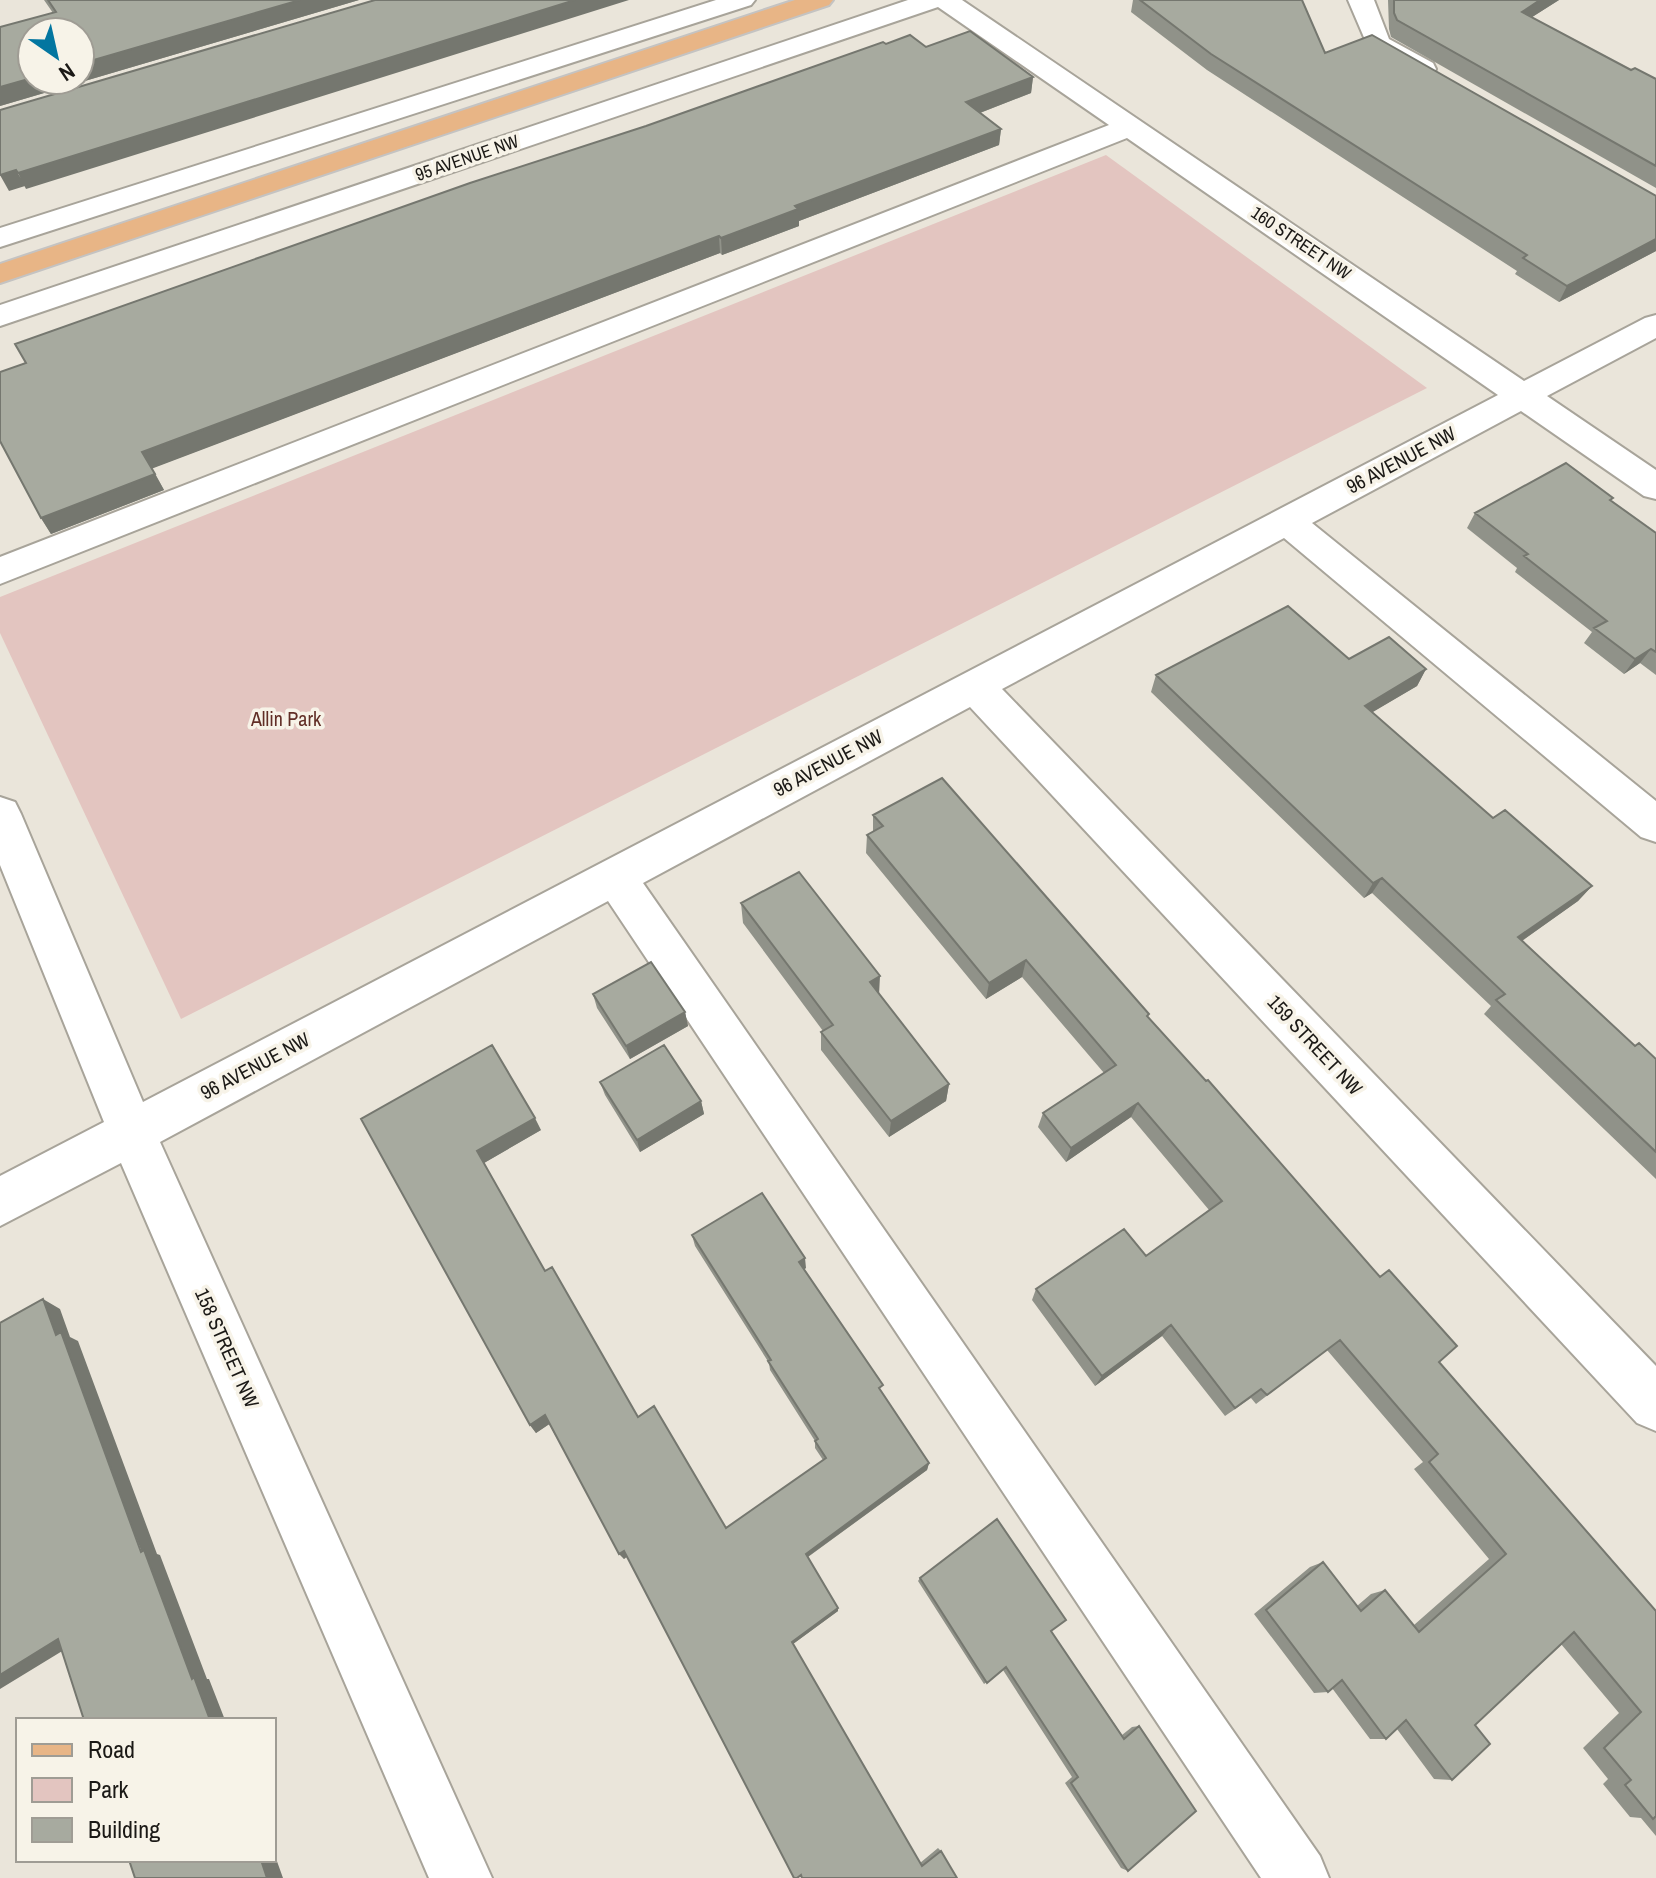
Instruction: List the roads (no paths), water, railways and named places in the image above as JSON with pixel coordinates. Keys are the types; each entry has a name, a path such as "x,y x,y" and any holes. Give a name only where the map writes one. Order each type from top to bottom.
{"main road":[{"name":"95 AVENUE NW","path":"0,274 820,0"}],"street":[{"path":"0,238 742,0"},
{"name":"95 AVENUE NW","path":"0,316 933,0"},
{"name":"160 STREET NW","path":"945,0 1656,487"},
{"path":"1361,0 1378,43 1445,81"},
{"path":"0,571 1130,127"},
{"name":"96 AVENUE NW","path":"0,1202 1656,325"},
{"path":"1285,520 1656,825"},
{"name":"159 STREET NW","path":"974,685 1656,1404"},
{"name":"158 STREET NW","path":"0,814 131,1131 461,1878"},
{"path":"615,877 1298,1878"}],"park label":[{"name":"Allin Park","path":"286,719"}]}
